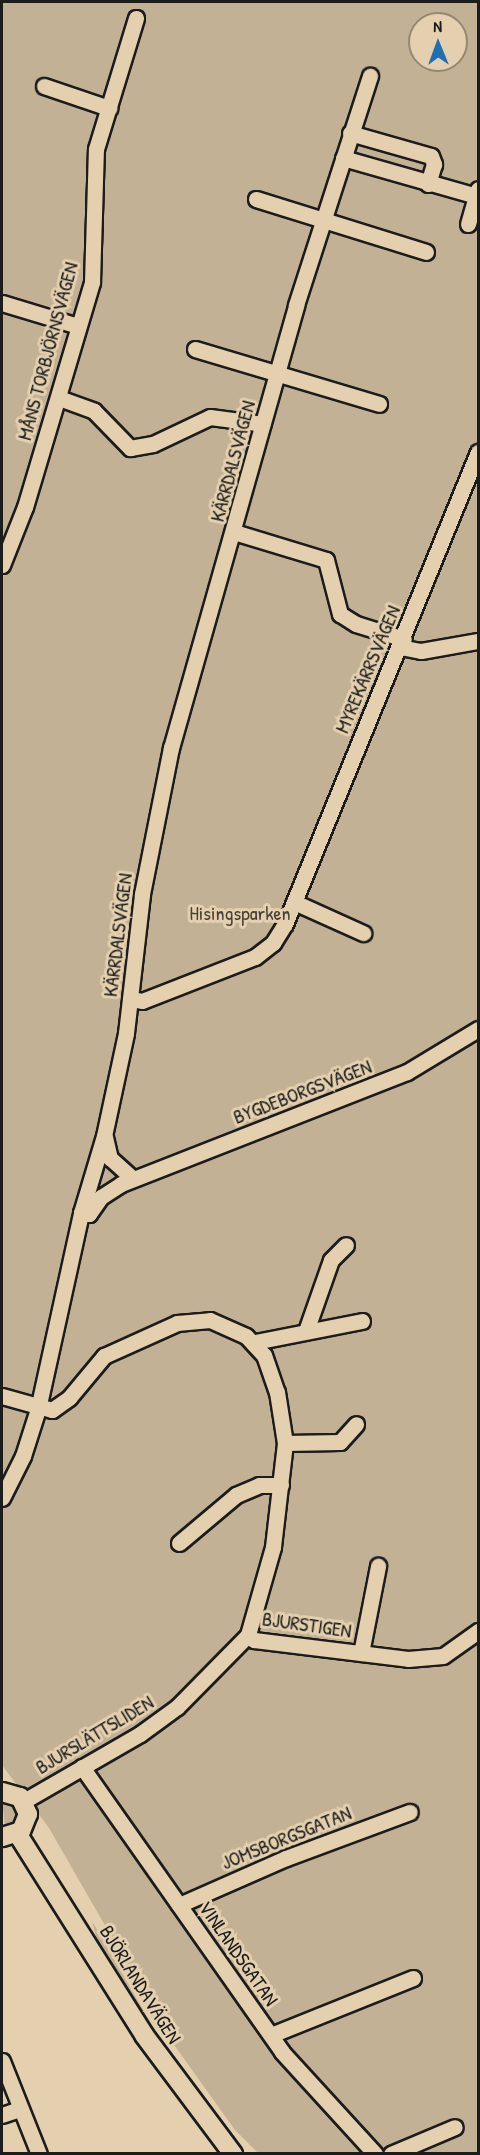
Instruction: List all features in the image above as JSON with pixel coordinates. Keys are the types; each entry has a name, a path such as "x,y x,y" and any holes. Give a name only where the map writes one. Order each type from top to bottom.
{"street":[{"name":"MÅNS TORBJÖRNSVÄGEN","path":"2,565 59,398 92,282 96,149 136,18"},
{"name":"KÄRRDALSVÄGEN","path":"2,1498 23,1456 38,1409 81,1213 104,1136 130,999 140,904 160,795 276,377 323,220 370,76"},
{"path":"44,86 109,108"},
{"path":"351,133 431,156 434,164 428,184"},
{"path":"343,158 428,184 477,193 468,224"},
{"path":"256,199 426,252"},
{"path":"2,303 78,326"},
{"path":"195,349 276,377 379,404"},
{"path":"59,398 93,411 130,448 153,444 210,417 263,424"},
{"name":"MYREKÄRRSVÄGEN","path":"130,999 142,1001 261,954 273,943 294,903 478,452"},
{"path":"234,532 326,560 340,614 356,624 421,651 478,641"},
{"path":"294,903 363,933"},
{"name":"BYGDEBORGSVÄGEN","path":"81,1213 90,1214 101,1197 134,1179 407,1072 478,1029"},
{"path":"104,1136 110,1158 134,1179"},
{"path":"306,1331 331,1260 346,1245"},
{"path":"2,1396 38,1409 52,1410 69,1398 104,1356 177,1323 210,1320 255,1342 362,1321"},
{"name":"BJURSLÄTTSLIDEN","path":"24,1801 177,1707 248,1635 273,1547 285,1443 274,1379 255,1342"},
{"path":"285,1443 340,1442 356,1424"},
{"path":"179,1544 236,1495 259,1485 281,1485"},
{"name":"BJURSTIGEN","path":"361,1653 378,1566"},
{"name":"BJURSTIGEN","path":"248,1635 254,1640 361,1653 431,1658 464,1645 478,1631"},
{"name":"VINLANDSGATAN","path":"82,1767 271,2036 315,2091 375,2154"},
{"path":"3,1790 24,1801"},
{"name":"BJÖRLANDAVÄGEN","path":"24,1801 28,1818 10,1835 150,2044 233,2154"},
{"name":"JOMSBORGSGATAN","path":"179,1905 286,1858 410,1812"},
{"path":"271,2036 413,1978"},
{"path":"2,2061 19,2109 39,2154"},
{"path":"2,2115 19,2109"},
{"path":"391,2154 455,2127"}],"green space":[{"name":"Hisingsparken","path":"2,2 478,2 478,2153 258,2153 235,2130 172,2042 49,1828 2,1765"},
{"path":"2,1802 15,1805 18,1814 14,1824 5,1827"},
{"path":"92,1921 156,2032 242,2151 156,2037 97,1940"}]}
